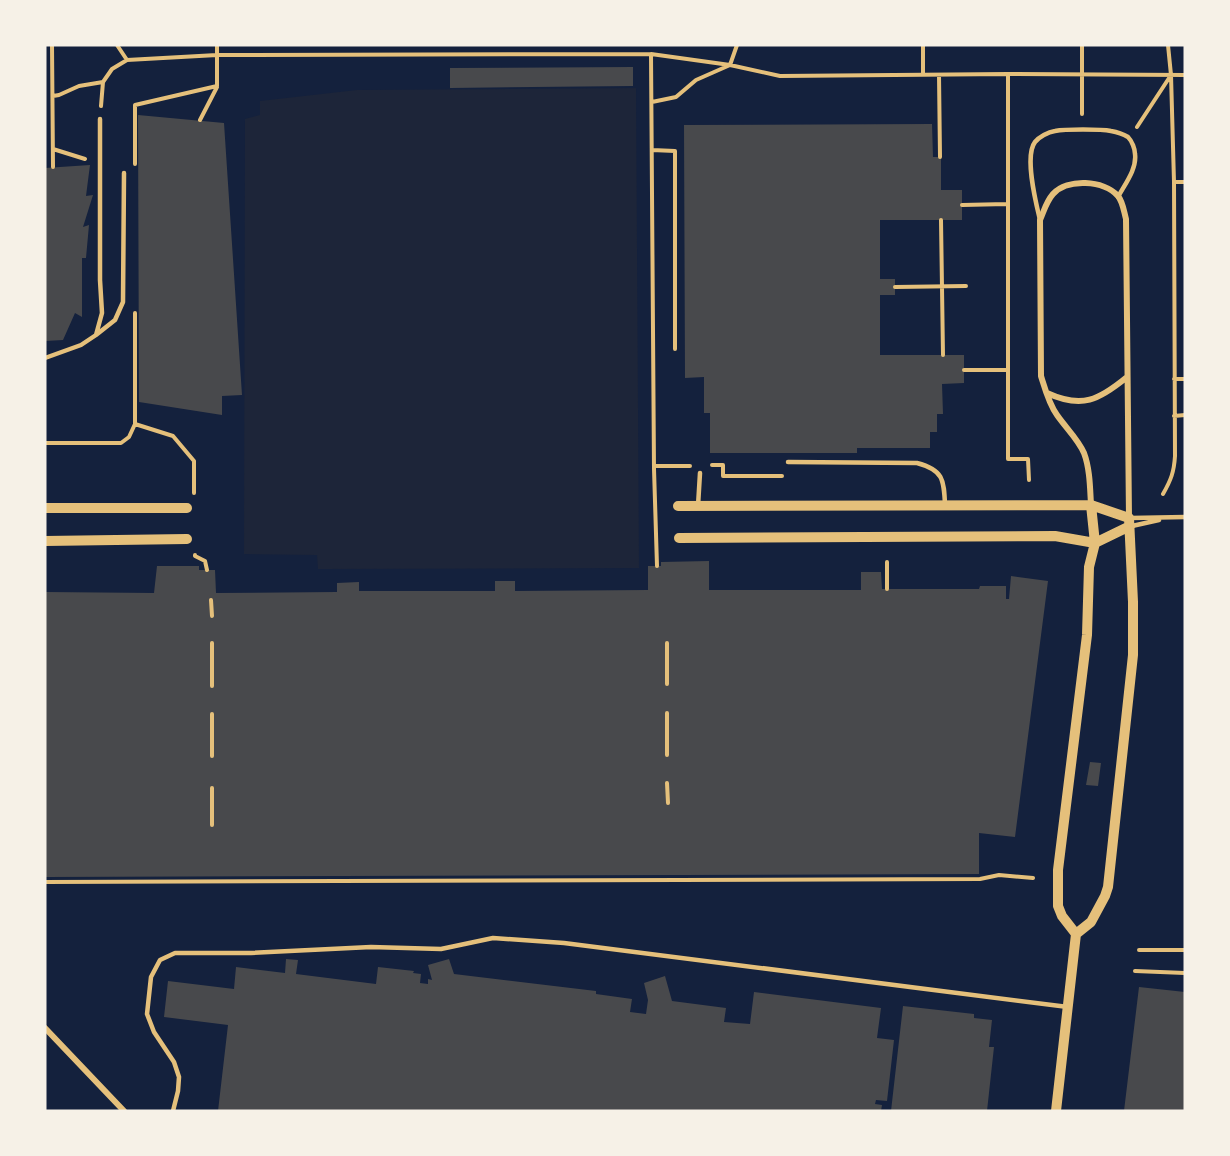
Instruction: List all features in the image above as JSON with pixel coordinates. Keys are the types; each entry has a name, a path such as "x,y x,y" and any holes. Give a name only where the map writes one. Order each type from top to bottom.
{"street":[{"path":"1056,1111 1076,934 1062,916 1058,906 1058,870 1087,634 1089,567 1095,543 1088,465 1079,443 1055,414 1041,376 1040,220 1046,204 1054,193 1064,186 1092,184 1106,188 1118,197 1124,208 1126,219 1129,522 1133,655 1108,886 1092,922 1076,934"},
{"path":"1046,393 1060,399 1086,400 1100,397 1127,377"},
{"path":"678,506 1091,505 1129,522"},
{"path":"45,508 187,508"},
{"path":"679,538 1055,536 1095,543 1129,522"},
{"path":"45,541 191,542"},
{"path":"45,1028 124,1111"}],"lane":[{"path":"96,334 102,313 100,119"},
{"path":"1040,220 1031,177 1032,152 1034,143 1044,135 1056,131 1109,130 1129,138 1136,155 1134,166 1118,197"},
{"path":"45,358 81,345 115,320 123,302 124,173"},
{"path":"788,462 917,463 939,473 944,482 945,505"},
{"path":"698,506 700,473"},
{"path":"1129,522 1185,517"},
{"path":"173,1111 179,1077 174,1062 154,1032 147,1014 151,977 160,960 175,953 245,953 371,947 441,949 493,938 584,945 1068,1007"}],"path":[{"path":"52,45 54,167"},
{"path":"117,45 127,60"},
{"path":"200,120 217,86 217,45"},
{"path":"652,102 676,97 696,81 730,65 737,45"},
{"path":"922,45 923,75"},
{"path":"1082,45 1082,130"},
{"path":"1163,494 1174,471 1175,456 1174,182 1168,45"},
{"path":"651,54 654,468 657,566"},
{"path":"100,119 103,82 112,69 127,60 217,55 651,54 730,65 780,76 1185,75"},
{"path":"1008,74 1008,459 1028,459 1029,480"},
{"path":"939,75 940,157"},
{"path":"1129,138 1171,75"},
{"path":"53,96 79,86 103,82"},
{"path":"135,164 135,105 217,86"},
{"path":"54,149 100,163"},
{"path":"652,150 675,151 675,349"},
{"path":"1174,182 1185,182"},
{"path":"962,205 1007,204"},
{"path":"941,220 943,356"},
{"path":"895,287 966,286"},
{"path":"45,443 121,443 129,437 135,424 135,306"},
{"path":"964,370 1008,370"},
{"path":"1174,379 1185,379"},
{"path":"1174,416 1185,415"},
{"path":"135,424 173,436 194,461 194,497"},
{"path":"711,465 723,465 723,476 791,476"},
{"path":"654,468 700,466"},
{"path":"191,542 195,556 206,561 207,570"},
{"path":"887,562 887,590"},
{"path":"211,600 212,616"},
{"path":"212,643 212,686"},
{"path":"667,643 667,684"},
{"path":"667,713 667,755"},
{"path":"212,714 212,756"},
{"path":"667,783 668,803"},
{"path":"212,788 212,825"},
{"path":"45,882 980,879 999,875 1033,878"},
{"path":"1139,950 1185,950"},
{"path":"1135,971 1185,973"}],"shaded area":[{"path":"636,88 639,568 318,569 317,555 244,554 245,119 260,115 260,101 357,90"}],"building":[{"path":"633,67 633,86 450,88 450,68"},
{"path":"138,115 224,123 242,395 222,396 222,415 139,402"},
{"path":"932,124 933,157 941,157 941,190 962,190 962,220 880,220 880,279 895,279 895,295 880,295 880,355 964,355 964,383 942,384 943,414 937,414 937,432 930,432 930,448 857,448 857,453 710,453 710,413 704,413 704,377 685,378 684,125"},
{"path":"90,165 86,196 93,195 83,227 89,225 86,258 82,258 82,317 75,313 63,340 45,341 45,168"},
{"path":"709,561 709,590 861,590 861,572 881,572 882,589 979,589 980,586 1006,586 1006,599 1009,599 1011,576 1048,581 1015,837 979,833 979,874 45,877 45,592 154,593 157,566 199,566 199,570 215,570 216,593 337,592 337,583 359,582 359,591 495,591 495,581 515,581 515,591 648,590 648,566 661,566 661,562"},
{"path":"1090,762 1101,763 1098,786 1086,785"},
{"path":"286,959 298,960 296,974 376,984 378,967 414,971 413,973 421,974 420,983 428,984 428,979 432,980 428,965 449,959 454,974 596,991 596,994 632,999 630,1012 646,1014 648,1000 644,983 665,976 672,1001 726,1008 724,1022 750,1024 754,992 881,1008 877,1038 894,1040 887,1101 876,1100 875,1104 882,1105 881,1111 218,1111 228,1025 164,1017 168,981 234,989 236,967 285,973"},
{"path":"1139,987 1185,992 1185,1111 1124,1111"},
{"path":"903,1006 974,1014 974,1018 992,1020 989,1047 994,1047 987,1111 891,1111"}]}
